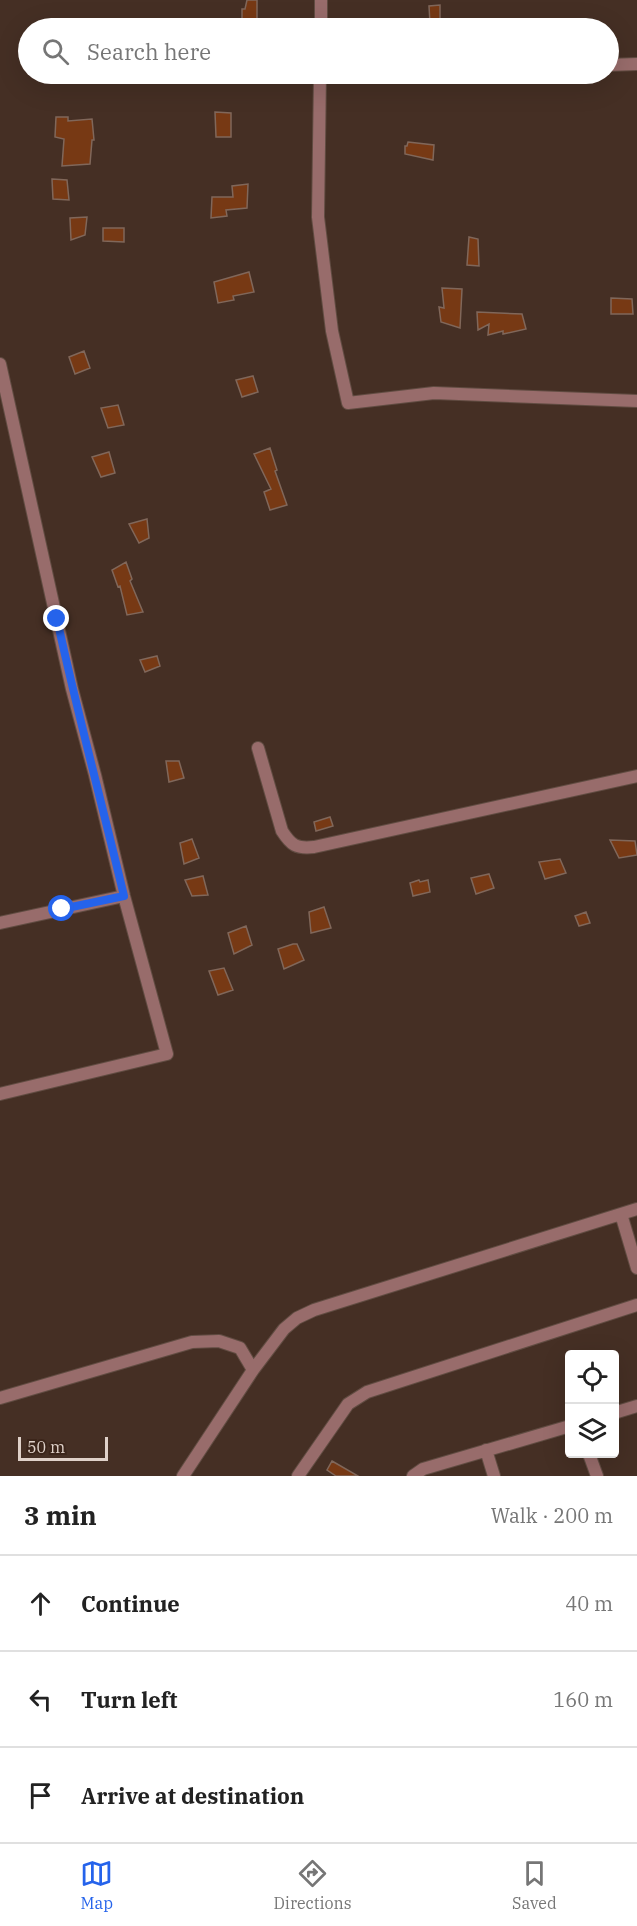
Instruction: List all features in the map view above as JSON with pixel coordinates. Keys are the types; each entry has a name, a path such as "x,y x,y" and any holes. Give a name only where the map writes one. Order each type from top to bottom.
{"street":[{"path":"321,0 321,18"},
{"path":"619,65 637,64"},
{"path":"320,84 318,217 332,331 348,403 434,393 637,401"},
{"path":"0,364 72,689 124,896 167,1054 0,1094"},
{"path":"258,748 282,831 290,843 302,848 314,848 637,776"},
{"path":"0,923 124,896"},
{"path":"183,1476 253,1370 284,1329 297,1318 314,1310 637,1209"},
{"path":"621,1214 637,1268"},
{"path":"297,1476 348,1404 367,1392 637,1305"},
{"path":"0,1398 192,1342 219,1341 240,1348 253,1370"},
{"path":"619,1412 637,1406"},
{"path":"413,1476 423,1469 565,1427"},
{"path":"486,1450 494,1476"},
{"path":"591,1458 597,1476"}],"building":[{"path":"247,0 257,0 257,18 242,18 242,9 245,9"},
{"path":"440,5 440,18 430,18 429,6"},
{"path":"215,112 231,113 231,137 216,137"},
{"path":"56,117 68,117 68,121 92,119 94,140 92,140 90,164 62,166 64,139 55,137"},
{"path":"408,142 434,145 433,160 405,154 405,146"},
{"path":"52,179 67,180 69,200 53,199"},
{"path":"248,184 247,208 226,210 227,216 211,218 212,197 233,197 232,186"},
{"path":"87,217 85,235 71,240 70,218"},
{"path":"103,228 124,228 124,242 103,241"},
{"path":"469,237 478,239 479,266 467,265"},
{"path":"249,272 254,292 233,296 234,300 218,303 214,282"},
{"path":"442,288 462,289 460,328 441,322 439,307 444,308"},
{"path":"611,298 632,299 633,314 611,314"},
{"path":"477,312 522,314 526,329 488,335 489,324 478,330"},
{"path":"84,351 90,368 75,374 69,357"},
{"path":"253,376 258,392 242,397 236,380"},
{"path":"118,405 124,425 108,428 101,408"},
{"path":"270,448 287,505 270,510 264,492 271,489 254,454"},
{"path":"109,452 115,473 101,477 92,457"},
{"path":"147,519 149,538 139,543 129,524"},
{"path":"126,562 132,579 130,581 143,612 127,615 120,586 118,587 112,570"},
{"path":"157,656 160,666 145,672 140,660"},
{"path":"166,761 179,761 184,778 169,782"},
{"path":"330,817 333,826 316,831 314,822"},
{"path":"192,839 199,858 184,864 180,843"},
{"path":"610,840 635,841 637,855 619,858"},
{"path":"560,859 566,873 545,879 539,862"},
{"path":"489,874 494,888 476,894 471,878"},
{"path":"203,876 208,895 192,896 185,880"},
{"path":"419,880 420,882 428,880 430,892 413,896 410,883"},
{"path":"324,907 331,928 311,933 309,912"},
{"path":"586,912 590,923 579,926 575,916"},
{"path":"246,926 252,945 234,954 228,933"},
{"path":"297,944 304,960 284,969 278,949"},
{"path":"224,968 233,990 218,995 209,971"},
{"path":"332,1461 358,1476 336,1476 327,1470"}],"route":[{"path":"57,619 124,896 62,909"}]}
